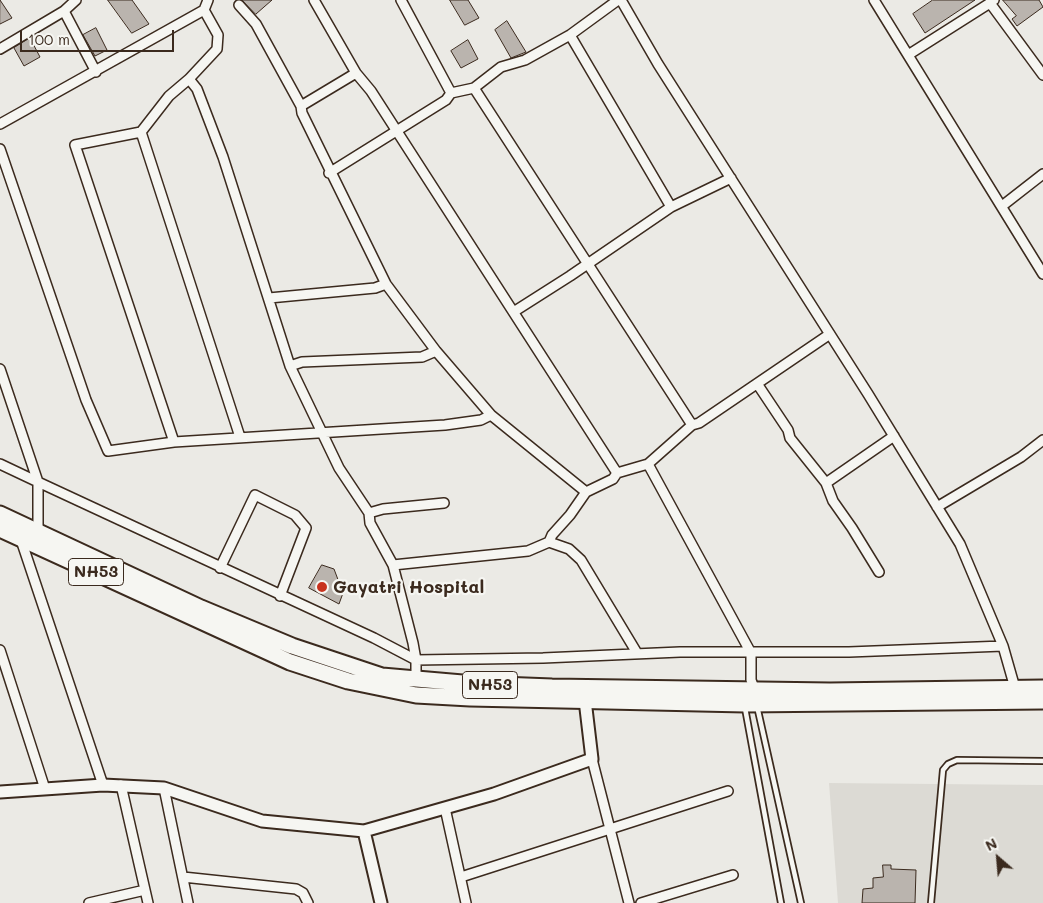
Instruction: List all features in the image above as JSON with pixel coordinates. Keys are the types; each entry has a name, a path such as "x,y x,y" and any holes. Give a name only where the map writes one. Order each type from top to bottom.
{"highway":[{"name":"NH53","path":"0,514 201,608 292,646 382,676 416,680 552,687 1043,701"},
{"name":"NH53","path":"0,529 290,662 348,681 416,695 585,700 750,692 1043,688"}],"street":[{"path":"0,49 64,11 76,0"},
{"path":"0,124 204,10 208,0"},
{"path":"314,0 356,73 371,91 396,133 515,311 520,324 618,472"},
{"path":"401,0 451,93"},
{"path":"329,173 396,133 446,100 451,93 474,88 501,67 525,60 570,36 620,0 658,64 830,334 960,544 1003,646 1015,688"},
{"path":"874,0 1043,274"},
{"path":"908,55 992,2 1042,72"},
{"path":"239,5 256,24 301,106 302,113 329,173 386,284 436,350 491,415 586,492"},
{"path":"174,442 75,145 141,132 169,96 189,79 217,49 218,35 204,10"},
{"path":"64,11 96,72"},
{"path":"570,36 671,207"},
{"path":"301,106 356,73"},
{"path":"189,79 197,88 223,157 290,366 339,468 368,513 370,523 393,565 416,660 416,680"},
{"path":"474,88 692,425"},
{"path":"141,132 240,437"},
{"path":"0,149 86,400 108,451 174,442 445,425 481,420 491,415"},
{"path":"1002,206 1043,174"},
{"path":"515,311 671,207 731,178"},
{"path":"268,298 374,288 386,284"},
{"path":"549,542 552,535 570,515 586,492 613,479 618,472 648,464 692,425 699,424 830,334"},
{"path":"290,366 302,362 422,357 436,350"},
{"path":"0,369 38,482 38,532"},
{"path":"758,385 788,430 790,438 826,483 833,501 879,572"},
{"path":"826,483 894,436"},
{"path":"937,507 1020,457 1043,440"},
{"path":"0,464 280,596 374,638 416,660 543,658 636,653 849,652 1003,646"},
{"path":"648,464 751,653 750,692"},
{"path":"220,568 255,495 295,515 306,528 280,596"},
{"path":"368,513 383,508 444,503"},
{"path":"20,537 103,785"},
{"path":"393,565 528,551 549,542 570,549 581,560 636,653"},
{"path":"0,650 45,789"},
{"path":"585,700 592,759 629,903"},
{"path":"0,792 121,784 164,788 262,820 364,831 494,794 592,759"},
{"path":"121,784 148,903"},
{"path":"164,788 188,903"},
{"path":"461,877 728,791"},
{"path":"445,808 466,903"},
{"path":"364,831 381,903"},
{"path":"641,903 733,876"},
{"path":"183,877 296,889 303,893 308,903"},
{"path":"89,903 145,890"}],"lane":[{"path":"750,692 781,903"},
{"path":"750,692 801,903"},
{"path":"931,903 943,770 948,764 957,760 1043,761"}],"shaded area":[{"path":"829,783 1043,785 1043,903 838,903"}],"building":[{"path":"0,0 12,18 0,24"},
{"path":"108,0 132,0 149,24 132,33"},
{"path":"242,0 272,0 256,14"},
{"path":"450,0 468,0 479,18 465,25"},
{"path":"933,0 975,0 925,33 913,14"},
{"path":"1003,0 1039,0 1043,7 1017,26 1012,19 1016,16"},
{"path":"507,21 526,52 511,58 495,30"},
{"path":"96,28 107,50 95,56 83,35"},
{"path":"30,38 40,57 24,66 14,48"},
{"path":"468,40 478,59 461,68 451,51"},
{"path":"322,565 334,569 343,593 339,604 309,588"},
{"path":"883,865 891,865 891,869 916,870 915,903 862,903 863,889 873,888 873,878 883,877"}],"place":[{"name":"Gayatri Hospital","path":"322,587"}]}
